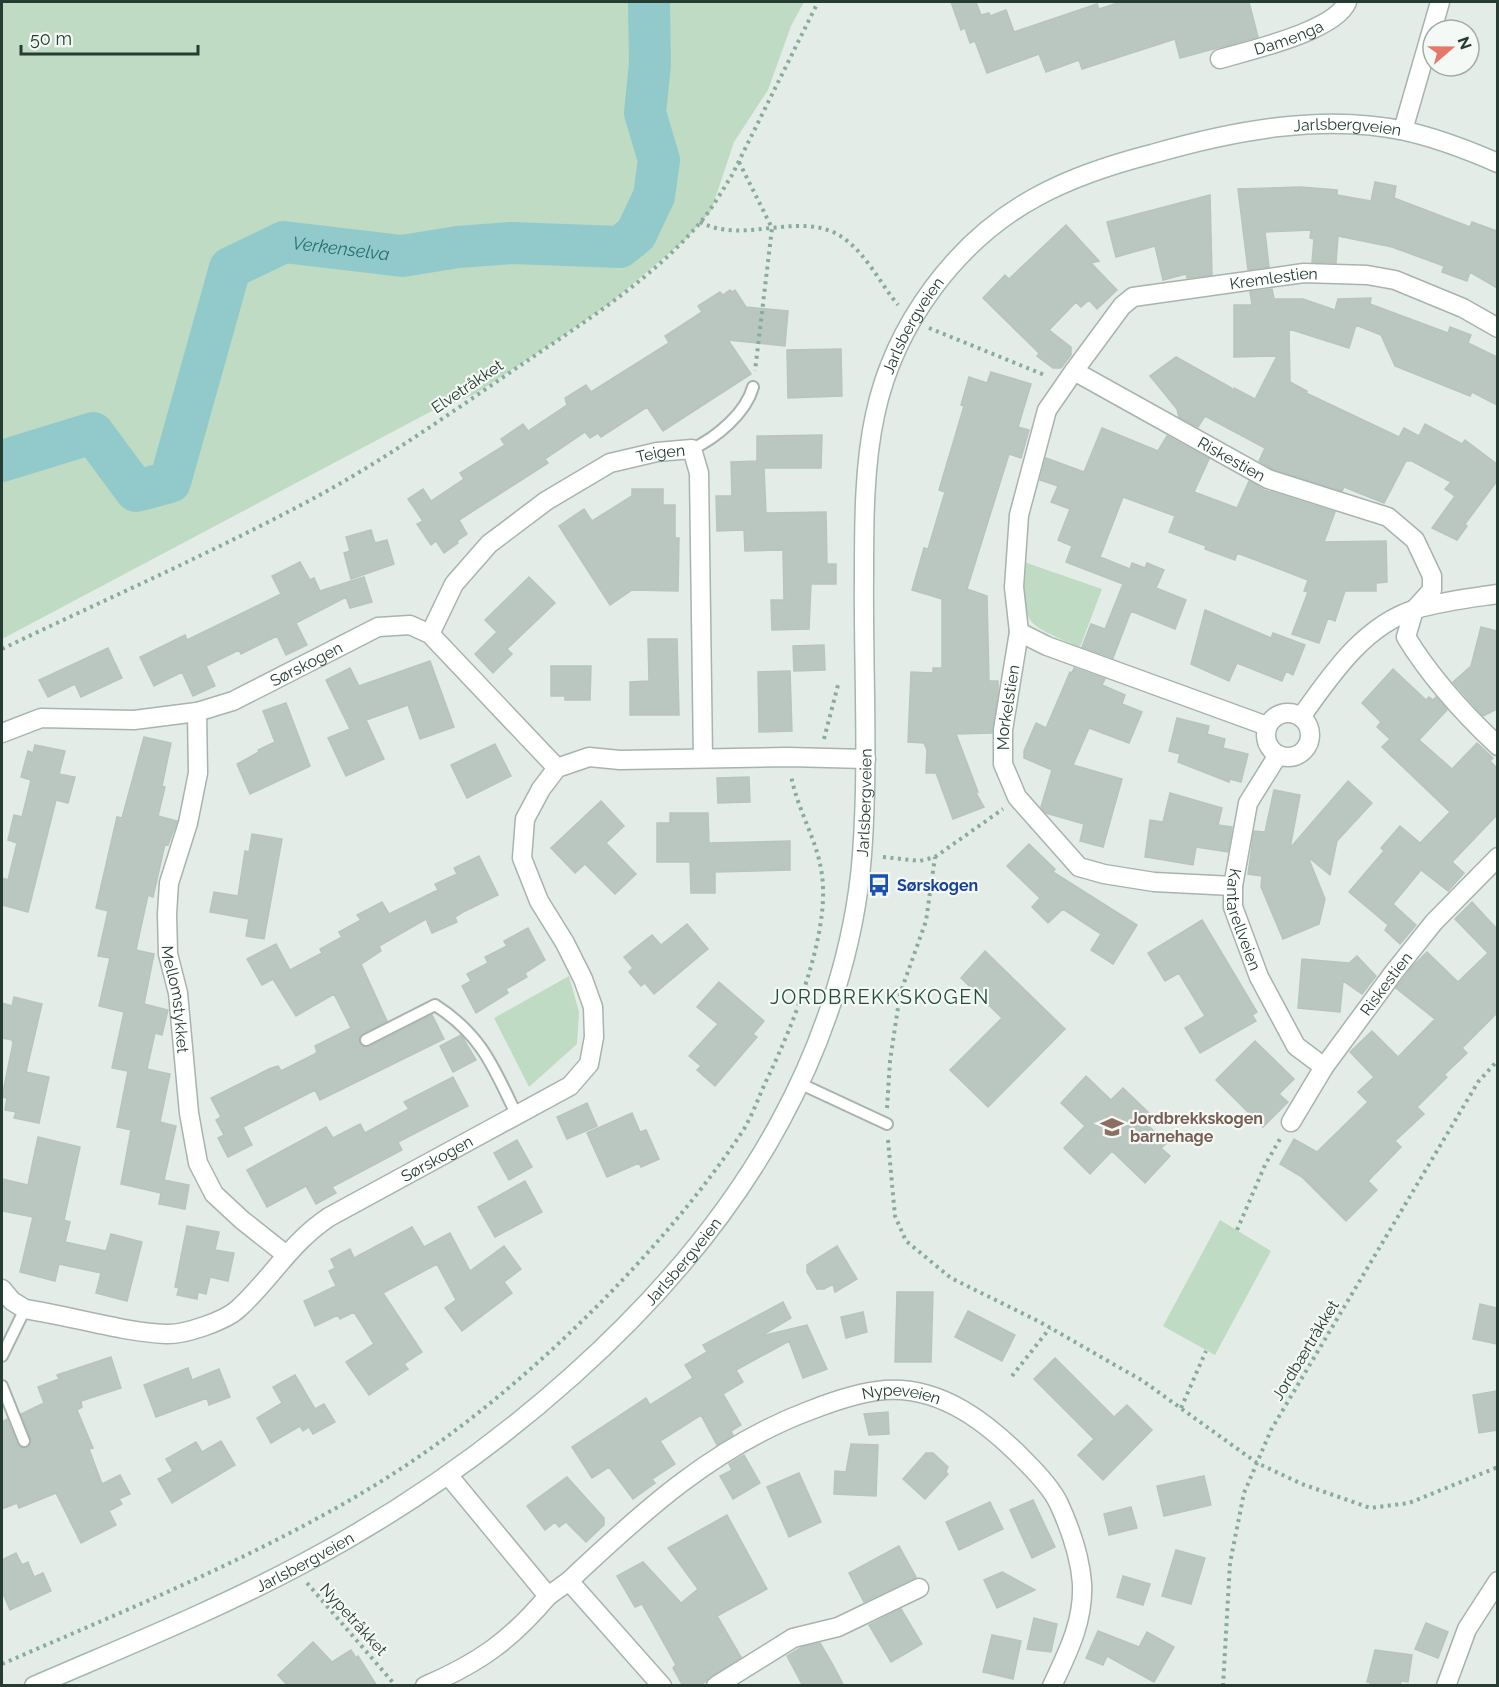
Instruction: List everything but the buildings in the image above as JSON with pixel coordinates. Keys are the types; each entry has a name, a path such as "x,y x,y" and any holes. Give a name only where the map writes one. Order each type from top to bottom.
{"street":[{"name":"Damenga","path":"1220,59 1302,34 1343,11 1347,2"},
{"name":"Jarlsbergveien","path":"34,1686 298,1566 418,1497 497,1438 582,1367 661,1286 736,1190 779,1123 799,1083 826,1017 841,968 856,900 862,853 866,759 864,545 869,450 875,415 900,343 941,277 986,232 1028,203 1071,181 1131,159 1213,138 1262,129 1337,125 1404,130 1440,2"},
{"path":"1404,130 1438,140 1497,163"},
{"name":"Kremlestien","path":"1069,377 1122,306 1133,297 1304,273 1367,275 1395,280 1463,308 1497,328"},
{"path":"1069,377 1047,410 1019,515 1014,587 1019,632 1047,646 1267,726"},
{"name":"Riskestien","path":"1069,377 1268,479 1388,517 1415,540 1432,576 1432,590 1414,610 1406,637 1464,714 1497,746"},
{"name":"Teigen","path":"430,634 454,584 489,544 546,501 610,463 657,452 692,449 699,472 703,758"},
{"path":"1301,717 1353,649 1381,627 1414,610 1456,600 1497,594"},
{"name":"Sørskogen","path":"2,733 41,718 134,720 197,712 233,701 378,627 410,625 430,634 557,768 541,789 525,819 522,858 539,901 565,943 583,979 592,1007 594,1037 589,1064 570,1086 328,1217 306,1233 285,1254 236,1311 204,1327 167,1335 25,1309"},
{"name":"Morkelstien","path":"1019,632 1003,730 1003,764 1017,797 1079,867 1104,874 1154,882 1233,886"},
{"name":"Mellomstykket","path":"197,712 198,772 188,823 169,884 167,914 168,954 178,993 189,1113 198,1163 214,1194 285,1254"},
{"path":"1282,714 1301,717 1309,729 1310,736 1305,749 1292,757 1278,755 1268,746 1267,726 1271,720 1282,714"},
{"name":"Kantarellveien","path":"1278,755 1248,803 1233,886 1233,907 1259,977 1296,1046 1324,1067"},
{"path":"557,768 589,757 620,760 788,757 866,759"},
{"name":"Riskestien","path":"1291,1122 1324,1067 1434,922 1497,856"},
{"path":"2,1289 12,1301 25,1309"},
{"name":"Nypeveien","path":"426,1686 481,1659 523,1626 548,1596 568,1581 642,1512 680,1482 731,1448 798,1415 833,1402 885,1390 919,1394 948,1402 977,1417 1029,1465 1059,1503 1075,1547 1082,1582 1080,1619 1069,1651 1052,1686"},
{"path":"448,1475 548,1596"},
{"path":"568,1581 662,1686"},
{"path":"1446,1686 1467,1629 1497,1581"},
{"path":"716,1686 793,1638 838,1627 919,1588"}],"lane":[{"path":"692,449 703,444 746,405 753,387"},
{"path":"366,1040 435,1005 460,1022 488,1056 517,1116"},
{"path":"799,1083 887,1124"},
{"path":"2,1356 25,1309"},
{"path":"2,1386 24,1441"}],"path":[{"name":"Elvetråkket","path":"2,649 275,518 350,478 566,334 657,266 700,222 739,161 818,2"},
{"path":"739,161 772,228 753,387"},
{"path":"700,222 722,231 814,227 833,232 862,256 903,311"},
{"path":"926,327 1069,377"},
{"path":"820,758 838,685"},
{"path":"2,1664 146,1603 221,1568 364,1492 488,1406 544,1358 631,1271 678,1216 745,1127 782,1047 800,998 819,931 824,891 819,851 792,783 788,757"},
{"path":"862,853 906,861 921,861 935,857 1017,797"},
{"path":"935,857 926,921 900,994 890,1061 887,1124 894,1216 906,1241 951,1278 1050,1328 1143,1381 1257,1463 1302,1484 1370,1508 1409,1503 1497,1467"},
{"name":"Jordbærtråkket","path":"1223,1686 1230,1563 1244,1493 1271,1430 1472,1092 1497,1060"},
{"path":"1237,1230 1265,1165 1291,1122"},
{"path":"1012,1376 1050,1328"},
{"path":"1181,1408 1206,1351"},
{"name":"Nypetråkket","path":"298,1566 310,1589 396,1686"}],"green space":[{"path":"2,2 804,2 791,26 768,90 734,142 711,211 685,240 610,303 475,394 430,412 2,639"},
{"path":"1024,562 1102,589 1080,647 1047,632 1030,619 1024,598"},
{"path":"569,976 579,1012 577,1044 529,1087 494,1018"},
{"path":"1220,1220 1271,1251 1215,1355 1163,1326"}],"waterway":[{"name":"Verkenselva","path":"2,461 93,433 136,491 170,482 230,268 284,242 402,256 458,247 511,243 620,247 636,234 654,196 659,160 645,113 650,64 649,2"}],"place":[{"name":"Sørskogen","path":"879,885"},
{"name":"Jordbrekkskogen barnehage","path":"1112,1127"}],"district":[{"name":"JORDBREKKSKOGEN","path":"880,997"}]}
